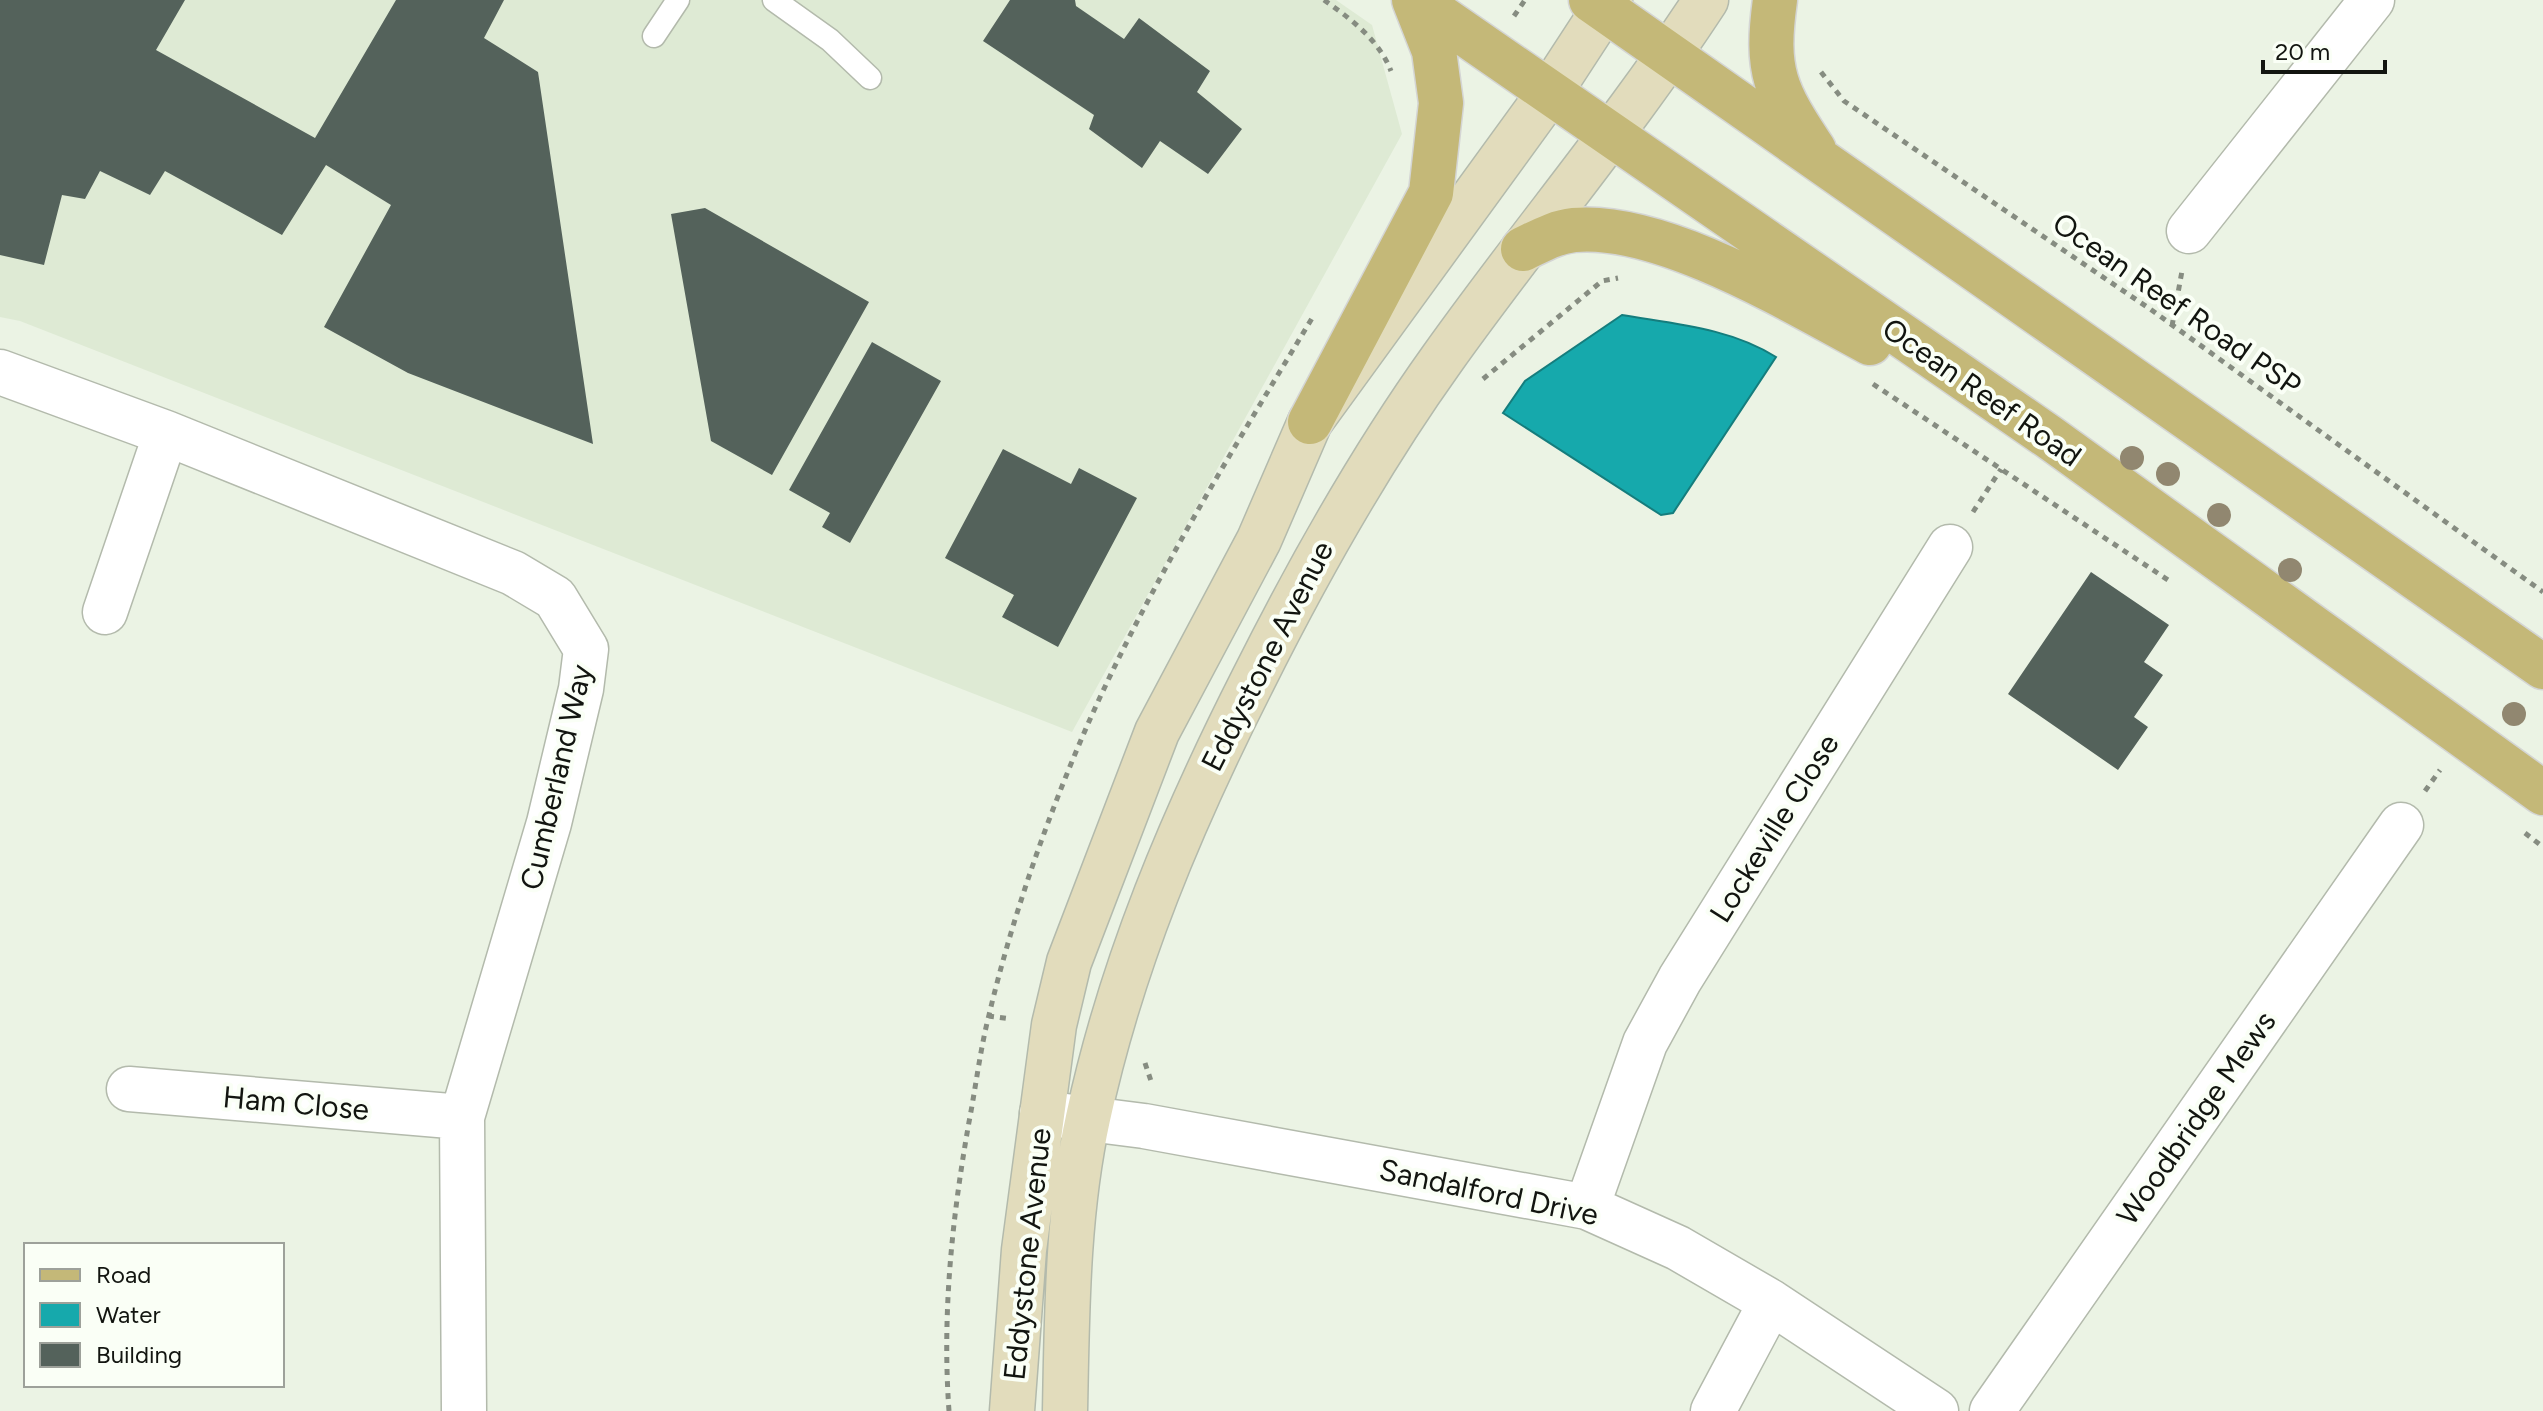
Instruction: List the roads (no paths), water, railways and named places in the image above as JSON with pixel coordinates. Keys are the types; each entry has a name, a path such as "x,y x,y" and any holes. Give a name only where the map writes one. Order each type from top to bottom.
{"main road":[{"name":"Ocean Reef Road","path":"1415,0 2049,437 2446,749 2543,793"},
{"path":"1310,422 1431,193 1441,103 1434,51 1415,0"},
{"name":"Eddystone Avenue","path":"1065,1411 1069,1251 1087,1119 1125,978 1172,851 1213,759 1309,568 1366,471 1523,249 1706,0"},
{"path":"1775,0 1770,33 1771,71 1789,113 1825,166"},
{"name":"Eddystone Avenue","path":"1012,1411 1024,1250 1052,1037 1069,962 1157,732 1259,540 1310,422 1550,92 1602,3"},
{"path":"1602,3 1825,166 2543,667"},
{"path":"1523,249 1555,233 1610,231 1729,268 2049,437"},
{"path":"1259,540 1297,537 1310,529 1366,471"}],"street":[{"path":"2189,231 2372,0"},
{"name":"Cumberland Way","path":"0,372 166,433 513,573 555,598 586,649 581,689 549,823 462,1117 464,1411"},
{"path":"105,612 166,433"},
{"name":"Lockeville Close","path":"1587,1207 1645,1043 1680,979 1950,547"},
{"name":"Woodbridge Mews","path":"1992,1411 2401,825"},
{"name":"Ham Close","path":"129,1089 462,1117"},
{"name":"Sandalford Drive","path":"1042,1113 1144,1126 1587,1207 1678,1248 1771,1302 1936,1411"},
{"path":"1713,1411 1771,1302"}],"lane":[{"path":"654,36 678,0"},
{"path":"774,0 830,40 870,78"}],"water":[{"path":"1622,315 1721,333 1776,357 1673,513 1661,515 1503,413 1525,381"}]}
